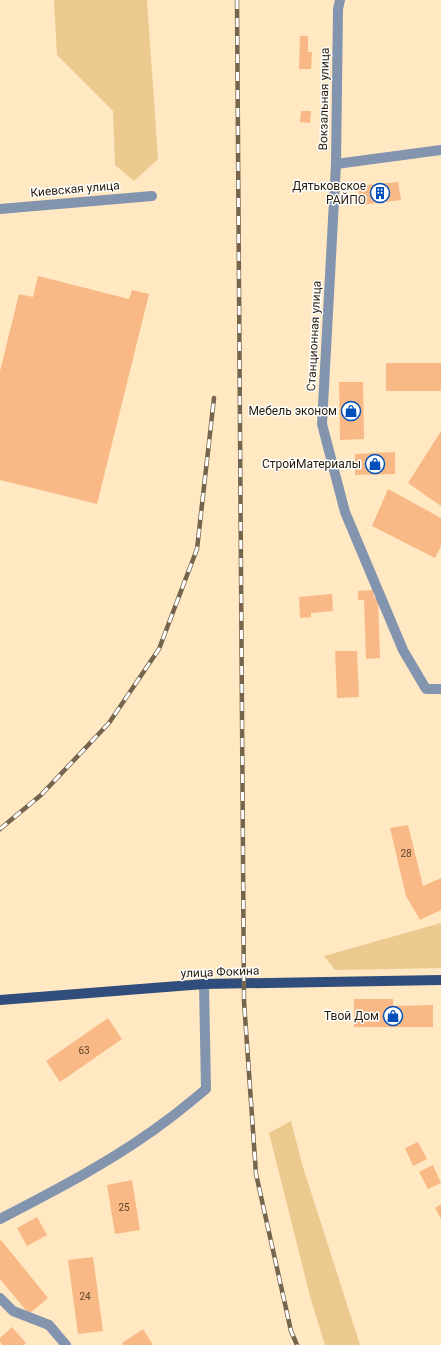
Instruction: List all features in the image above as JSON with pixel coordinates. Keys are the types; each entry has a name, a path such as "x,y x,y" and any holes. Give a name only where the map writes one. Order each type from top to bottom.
{"main road":[{"name":"улица Фокина","path":"0,1000 204,984 441,980"}],"street":[{"name":"Вокзальная улица","path":"340,0 338,9 336,164 441,150"},
{"name":"Станционная улица","path":"336,164 322,424 345,512 403,650 426,689 441,689"},
{"name":"Киевская улица","path":"0,209 152,196"},
{"path":"0,1219 73,1181 129,1147 170,1118 206,1089 204,984"},
{"path":"0,1298 13,1311 49,1325 66,1345"}],"shaded area":[{"path":"54,0 147,0 158,159 134,181 115,165 113,111 57,55"},
{"path":"441,923 441,968 335,970 324,956"},
{"path":"291,1121 302,1164 360,1345 325,1345 311,1300 269,1133"}],"building":[{"path":"300,36 308,36 308,52 312,52 311,69 299,69"},
{"path":"301,111 311,111 310,123 300,122"},
{"name":"Дятьковское РАЙПО","path":"398,182 401,200 360,205 358,186"},
{"path":"38,276 129,299 132,290 149,294 97,504 0,480 0,371 19,294 33,297"},
{"path":"386,363 441,363 441,391 386,391"},
{"name":"Мебель эконом","path":"339,382 363,382 364,439 340,440"},
{"path":"441,431 441,506 408,483"},
{"name":"СтройМатериалы","path":"395,452 395,474 355,475 355,454"},
{"path":"388,489 441,518 441,546 435,558 372,526"},
{"path":"373,590 374,598 378,598 380,658 366,659 364,600 358,600 358,591"},
{"path":"332,594 333,611 311,613 311,617 300,618 299,597"},
{"path":"335,651 357,651 359,697 337,698"},
{"path":"408,825 423,886 441,878 441,910 420,920 406,896 390,828"},
{"name":"Твой Дом","path":"354,999 393,999 393,1006 433,1005 433,1027 354,1027"},
{"path":"108,1018 122,1039 60,1082 46,1061"},
{"path":"418,1142 427,1159 413,1166 405,1148"},
{"path":"433,1165 441,1183 428,1189 419,1172"},
{"path":"132,1180 140,1230 115,1234 107,1185"},
{"path":"441,1204 441,1219 435,1208"},
{"path":"37,1217 47,1235 27,1246 17,1228"},
{"path":"1,1240 48,1298 29,1314 0,1279"},
{"path":"93,1257 103,1331 78,1334 68,1260"},
{"path":"12,1327 26,1343 24,1345 2,1345 0,1342 0,1338"},
{"path":"143,1329 153,1345 123,1345 122,1343"}],"railway":[{"path":"237,0 244,1001 256,1174 291,1331 297,1345"},
{"path":"0,829 41,795 109,723 159,649 197,549 214,398"}],"place":[{"name":"Дятьковское РАЙПО","path":"380,193"},
{"name":"Мебель эконом","path":"351,411"},
{"name":"СтройМатериалы","path":"375,464"},
{"name":"Твой Дом","path":"393,1016"}]}
